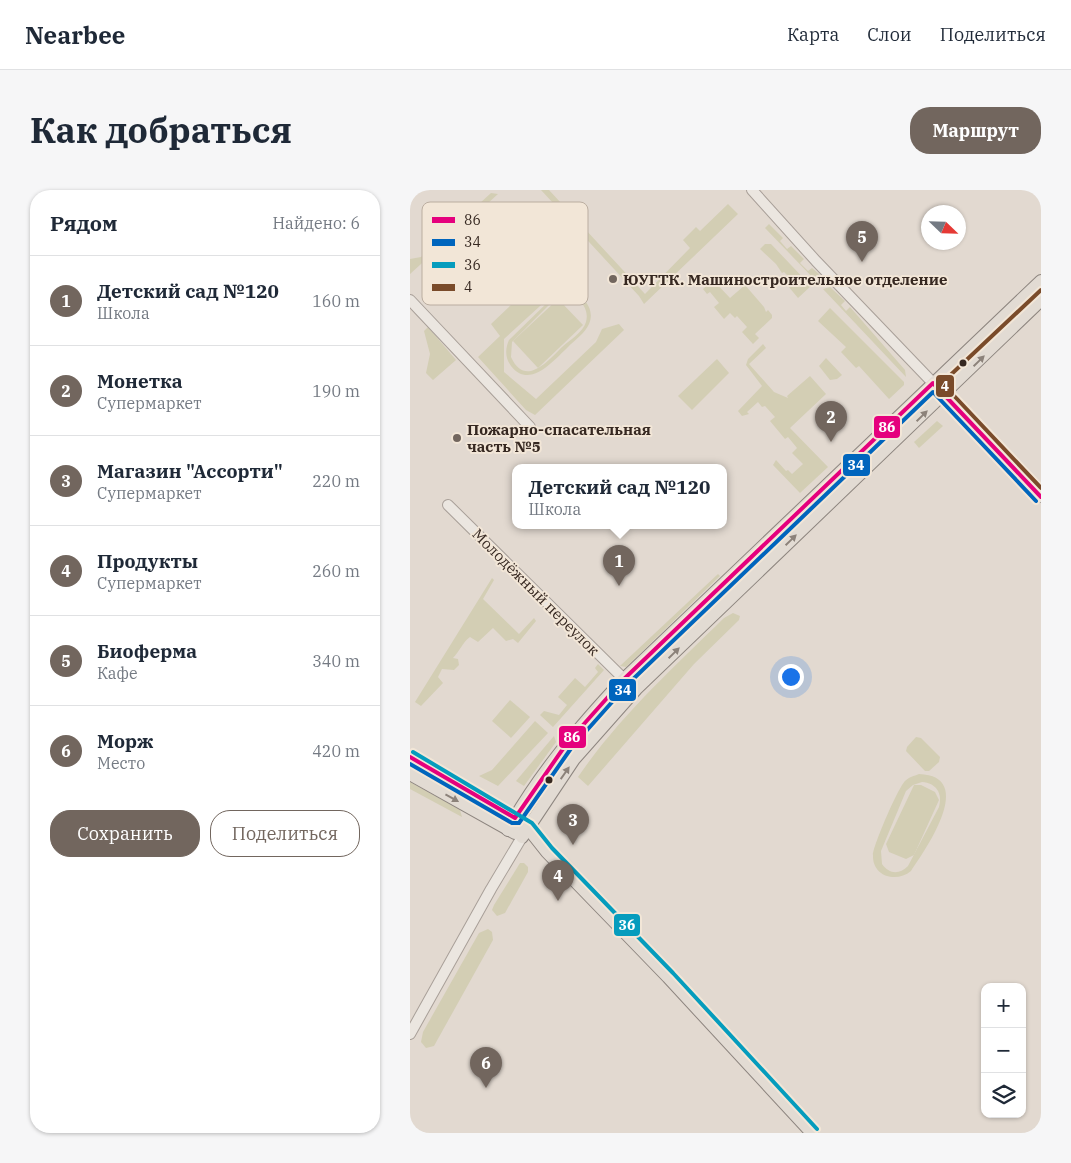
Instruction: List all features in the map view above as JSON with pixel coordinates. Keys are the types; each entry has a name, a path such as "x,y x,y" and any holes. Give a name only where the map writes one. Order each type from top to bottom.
{"main road":[{"path":"508,830 567,743 624,679 1041,281"},
{"path":"525,832 574,760 636,690 1041,300"},
{"path":"933,383 944,395"},
{"path":"410,757 515,818 525,832 547,852 668,977 812,1133"},
{"path":"410,774 508,830 525,832"}],"street":[{"path":"752,190 816,261 933,383"},
{"path":"410,300 530,427"},
{"path":"944,395 1041,497"},
{"name":"Молодёжный переулок","path":"448,505 624,679"},
{"path":"508,830 514,850"},
{"path":"410,1034 525,832"}],"shaded area":[{"path":"541,190 549,190 560,202 552,202"},
{"path":"491,193 498,194 489,202 481,202"},
{"path":"728,204 738,214 644,304 639,296 588,241 588,232 645,294 690,248 683,240 696,227 700,231"},
{"path":"769,224 783,238 780,241 787,249 791,246 804,259 800,263 808,271 812,268 819,274 816,281 765,228"},
{"path":"765,244 771,244 811,286 798,298 788,286 793,281 784,272 782,273 776,264 760,249"},
{"path":"421,257 422,263 410,274 410,259"},
{"path":"713,280 730,298 745,285 766,312 768,310 772,315 772,318 755,334 759,338 753,344 742,332 747,327 737,316 735,318 730,313 724,319 714,307 719,303 710,292 707,294 703,289"},
{"path":"830,287 845,301 841,305 846,311 850,307 905,370 906,377 823,289"},
{"path":"511,305 541,305 504,339 504,372 536,399 596,342 602,329 619,324 624,330 535,415 526,410 478,357 500,336 491,324"},
{"path":"545,305 549,305 512,342 511,357 517,366 523,370 530,371 536,369 550,359 582,329 587,317 584,305 588,305 591,312 589,324 580,336 549,365 534,374 518,373 511,366 506,350 509,340"},
{"path":"552,305 564,305 583,325 538,368 513,341"},
{"path":"830,308 904,382 904,385 889,399 859,366 856,368 841,352 846,347 818,321"},
{"path":"428,327 456,360 433,380 426,373 430,354 424,331"},
{"path":"763,344 766,348 749,364 774,392 788,398 787,396 810,376 826,394 790,428 828,467 800,493 773,465 776,460 786,471 788,470 792,474 803,464 792,453 797,448 788,437 785,439 770,421 775,417 765,406 762,407 758,402 747,412 749,414 742,416 738,411 762,386 746,365 748,359"},
{"path":"826,358 842,375 837,379 830,380 819,366"},
{"path":"717,359 729,373 692,410 678,396"},
{"path":"937,421 943,426 919,448 914,442"},
{"path":"718,574 720,576 626,667 620,666"},
{"path":"492,578 494,580 483,599 519,634 534,618 536,621 518,643 513,639 506,641 493,628 478,642 470,637 453,658 458,659 459,665 454,670 442,669 438,677 443,683 421,706 415,702"},
{"path":"733,613 740,616 739,620 694,664 588,786 578,777 611,734 666,674 724,618"},
{"path":"598,664 604,670 553,727 540,715 544,711 559,715 567,705 558,697 575,678 585,687 598,672 595,668"},
{"path":"510,700 530,717 511,738 492,721"},
{"path":"535,721 548,733 498,786 479,776 492,770"},
{"path":"554,736 556,742 524,786 516,781"},
{"path":"916,737 921,738 940,757 939,762 929,771 925,771 906,751 907,747"},
{"path":"919,774 936,778 944,787 946,800 942,815 927,847 911,871 899,877 886,876 881,873 874,862 874,850 897,794 907,780","holes":["922,782 935,787 939,793 939,807 908,866 898,872 888,870 882,864 881,851 906,791 913,785"]},
{"path":"410,782 460,810 462,817 410,789"},
{"path":"914,785 921,785 935,792 939,800 914,855 906,859 889,852 886,844"},
{"path":"520,863 524,863 528,867 528,872 505,913 497,916 492,910 494,905"},
{"path":"488,929 492,932 493,940 434,1046 426,1048 421,1042 423,1032 479,933"}],"transit line":[{"name":"4","path":"1041,290 942,383 1041,488"},
{"name":"86","path":"410,757 515,818 567,743 624,679 933,383 1041,497"},
{"name":"34","path":"410,764 512,823 519,823 572,747 629,683 933,392 1036,501"},
{"name":"36","path":"413,752 532,823 552,848 673,973 817,1129"}],"place":[{"name":"Биоферма","path":"862,262"},
{"name":"ЮУГТК. Машиностроительное отделение","path":"613,279"},
{"name":"Пожарно-спасательная часть №5","path":"457,438"},
{"name":"Монетка","path":"831,442"},
{"name":"Детский сад №120","path":"619,586"},
{"name":"Магазин \"Ассорти\"","path":"573,845"},
{"name":"Продукты","path":"558,901"},
{"name":"Морж","path":"486,1088"}]}
